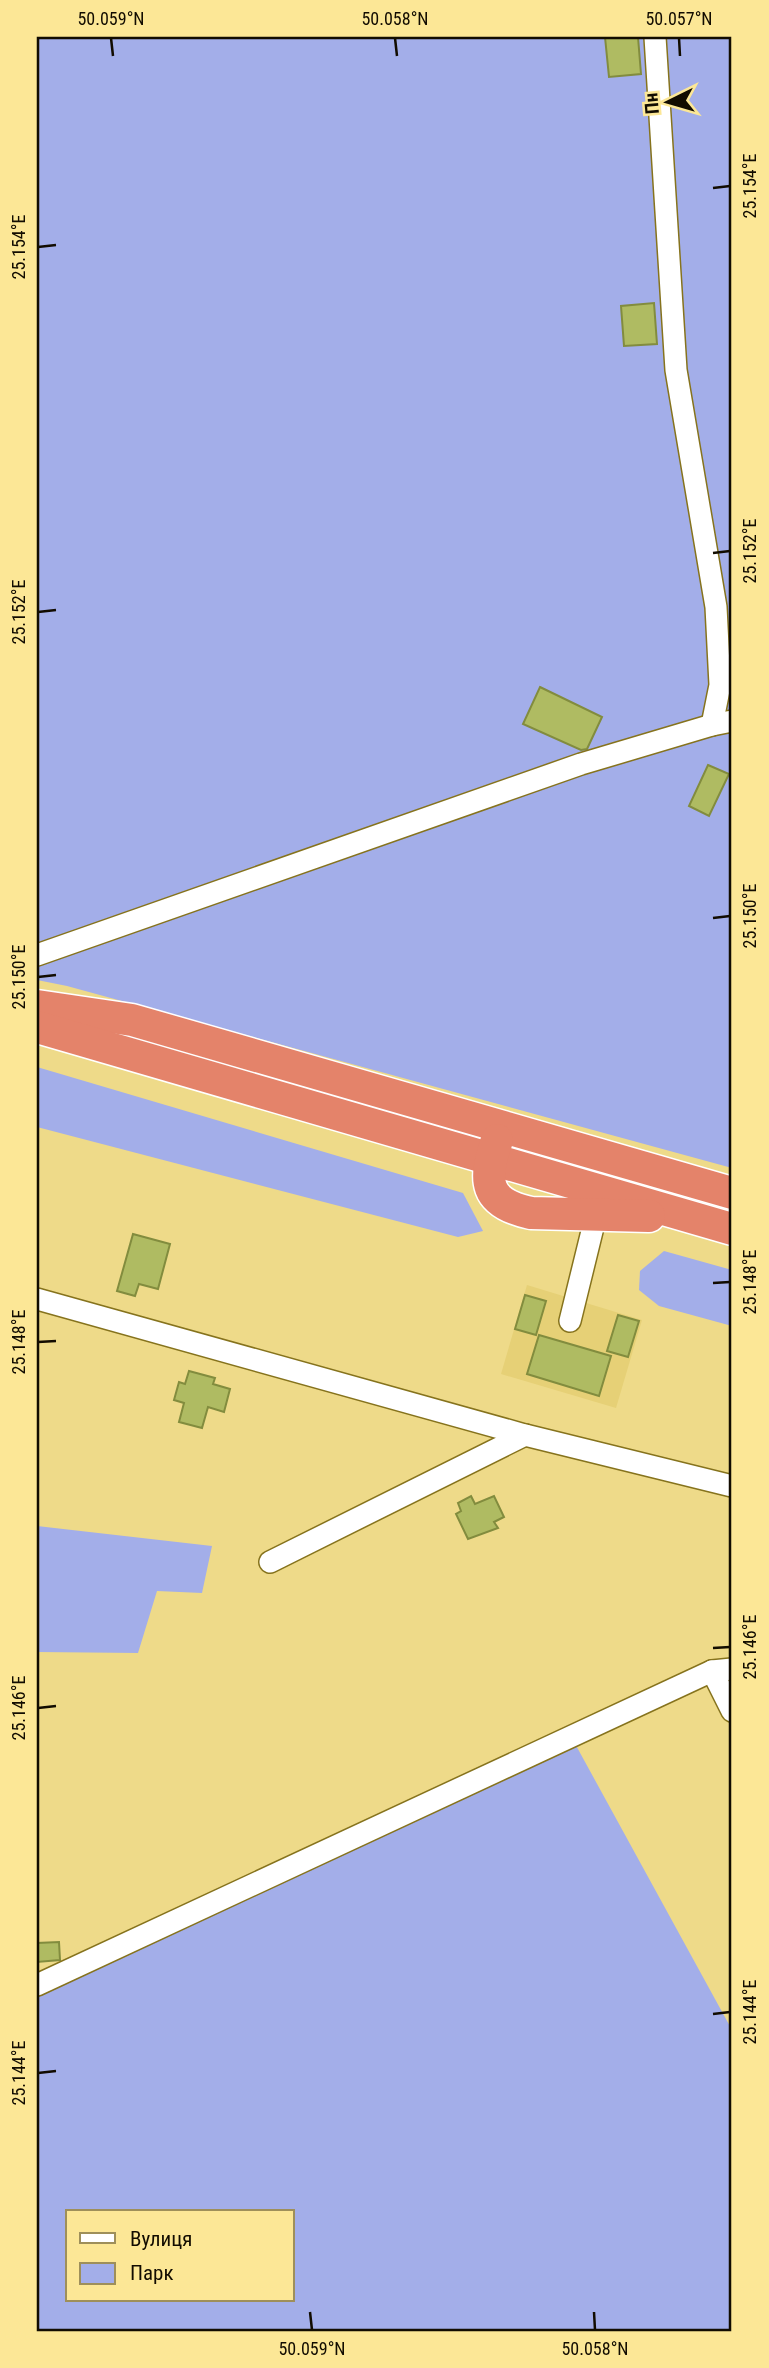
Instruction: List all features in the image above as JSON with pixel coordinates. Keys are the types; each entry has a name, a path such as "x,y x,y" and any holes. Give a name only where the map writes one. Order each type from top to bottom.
{"highway":[{"path":"37,1006 132,1020 732,1193"},
{"path":"37,1027 732,1229"},
{"path":"502,1125 491,1158 488,1178 492,1194 500,1202 514,1209 531,1213 693,1217"}],"street":[{"path":"37,955 581,764 722,723 716,607 676,370 655,37"},
{"path":"570,1321 596,1214"},
{"path":"37,1299 525,1435 732,1486"},
{"path":"270,1562 525,1435"},
{"path":"37,1985 722,1670 732,1711"}],"shaded area":[{"path":"527,1285 642,1320 616,1408 501,1374"}],"green space":[{"path":"37,37 732,37 732,1168 37,980"},
{"path":"37,1067 463,1193 483,1231 458,1237 37,1127"},
{"path":"664,1251 732,1270 732,1326 659,1306 639,1290 640,1271"},
{"path":"37,1526 212,1546 202,1593 157,1591 138,1653 37,1652"},
{"path":"573,1740 732,2030 732,2331 37,2331 37,1990"}],"building":[{"path":"605,37 638,37 641,74 609,77"},
{"path":"654,303 657,344 624,346 621,306"},
{"path":"540,687 602,717 587,749 581,750 523,724"},
{"path":"708,765 729,774 709,816 689,806"},
{"path":"133,1234 170,1244 158,1289 139,1284 135,1296 117,1291"},
{"path":"525,1295 546,1301 536,1335 515,1329"},
{"path":"618,1315 639,1321 628,1357 607,1351"},
{"path":"539,1335 611,1356 599,1396 527,1374"},
{"path":"189,1371 215,1378 213,1384 230,1389 224,1412 208,1407 202,1428 179,1422 184,1403 174,1400 179,1382 185,1384"},
{"path":"471,1496 475,1504 494,1496 504,1517 494,1522 498,1528 468,1539 456,1514 461,1511 458,1503"},
{"path":"59,1942 60,1960 37,1962 37,1943"}]}
